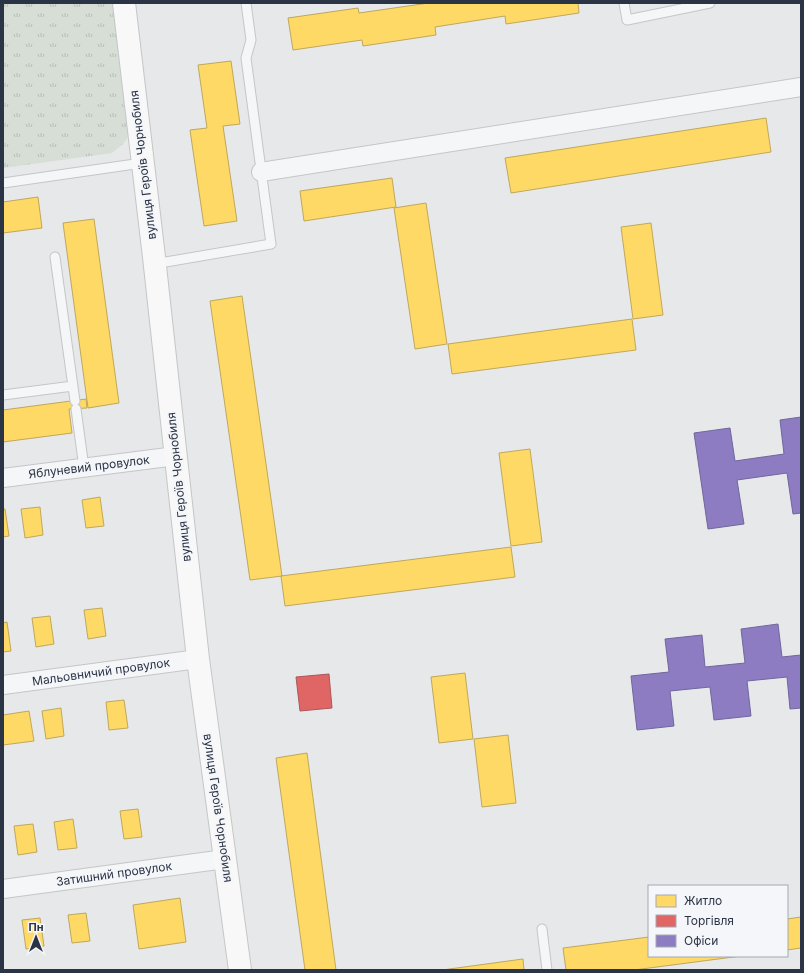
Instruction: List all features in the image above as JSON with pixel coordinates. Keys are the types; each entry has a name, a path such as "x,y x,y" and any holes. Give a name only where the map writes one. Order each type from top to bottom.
{"street":[{"name":"вулиця Героїв Чорнобиля","path":"124,3 198,659 240,970"},
{"path":"261,172 801,87"},
{"name":"Яблуневий провулок","path":"3,478 176,456"},
{"name":"Мальовничий провулок","path":"3,685 198,659"},
{"name":"Затишний провулок","path":"3,889 225,859"}],"lane":[{"path":"154,264 271,244 246,58 252,40 246,3"},
{"path":"624,3 627,20 710,3"},
{"path":"3,182 142,163"},
{"path":"55,258 84,468"},
{"path":"3,395 73,386"},
{"path":"542,929 547,970"}],"green space":[{"path":"3,3 115,3 131,133 123,144 112,153 3,168"}],"building: Житло":[{"path":"429,3 578,3 579,13 506,24 505,16 435,27 436,35 363,46 362,40 293,50 288,18 358,8 359,13"},
{"path":"231,61 240,124 223,126 237,221 204,226 190,130 207,128 198,65"},
{"path":"766,118 771,152 511,193 505,158"},
{"path":"392,178 396,207 304,221 300,191"},
{"path":"38,197 42,228 3,233 3,202"},
{"path":"426,203 447,344 415,349 394,208"},
{"path":"94,219 119,403 88,408 63,223"},
{"path":"651,223 663,315 633,319 621,227"},
{"path":"242,296 282,576 250,580 210,301"},
{"path":"632,319 636,350 452,374 448,344"},
{"path":"86,399 87,408 69,409 72,433 3,442 3,410"},
{"path":"530,449 542,542 511,546 499,453"},
{"path":"100,497 104,526 86,528 82,500"},
{"path":"40,507 43,535 25,538 21,509"},
{"path":"3,509 5,509 9,536 3,537"},
{"path":"511,547 515,577 285,606 281,576"},
{"path":"102,608 106,636 88,639 84,610"},
{"path":"50,616 54,644 36,647 32,618"},
{"path":"7,622 11,651 3,652 3,623"},
{"path":"465,673 473,739 439,743 431,677"},
{"path":"124,700 128,728 109,730 106,702"},
{"path":"61,708 64,736 46,739 42,711"},
{"path":"29,711 34,741 3,745 3,715"},
{"path":"508,735 516,803 482,807 474,739"},
{"path":"307,753 336,970 305,970 276,758"},
{"path":"138,809 142,837 124,839 120,811"},
{"path":"73,819 77,848 58,850 54,822"},
{"path":"33,824 37,852 18,855 14,826"},
{"path":"180,898 186,942 139,949 133,905"},
{"path":"86,913 90,941 72,943 68,915"},
{"path":"801,917 801,948 788,950 788,919"},
{"path":"40,918 44,946 26,949 22,920"},
{"path":"648,937 648,957 733,957 634,970 566,970 563,948"},
{"path":"523,959 524,970 442,970"}],"building: Торгівля":[{"path":"329,674 332,708 300,711 296,677"}],"building: Офіси":[{"path":"801,417 801,513 793,514 787,473 737,480 744,524 708,529 694,433 730,428 735,461 784,454 780,420"},
{"path":"778,624 782,657 801,655 801,708 790,709 787,677 747,681 751,716 714,720 710,687 670,691 674,726 637,730 631,676 669,672 665,639 702,635 705,667 745,663 741,629"}]}
